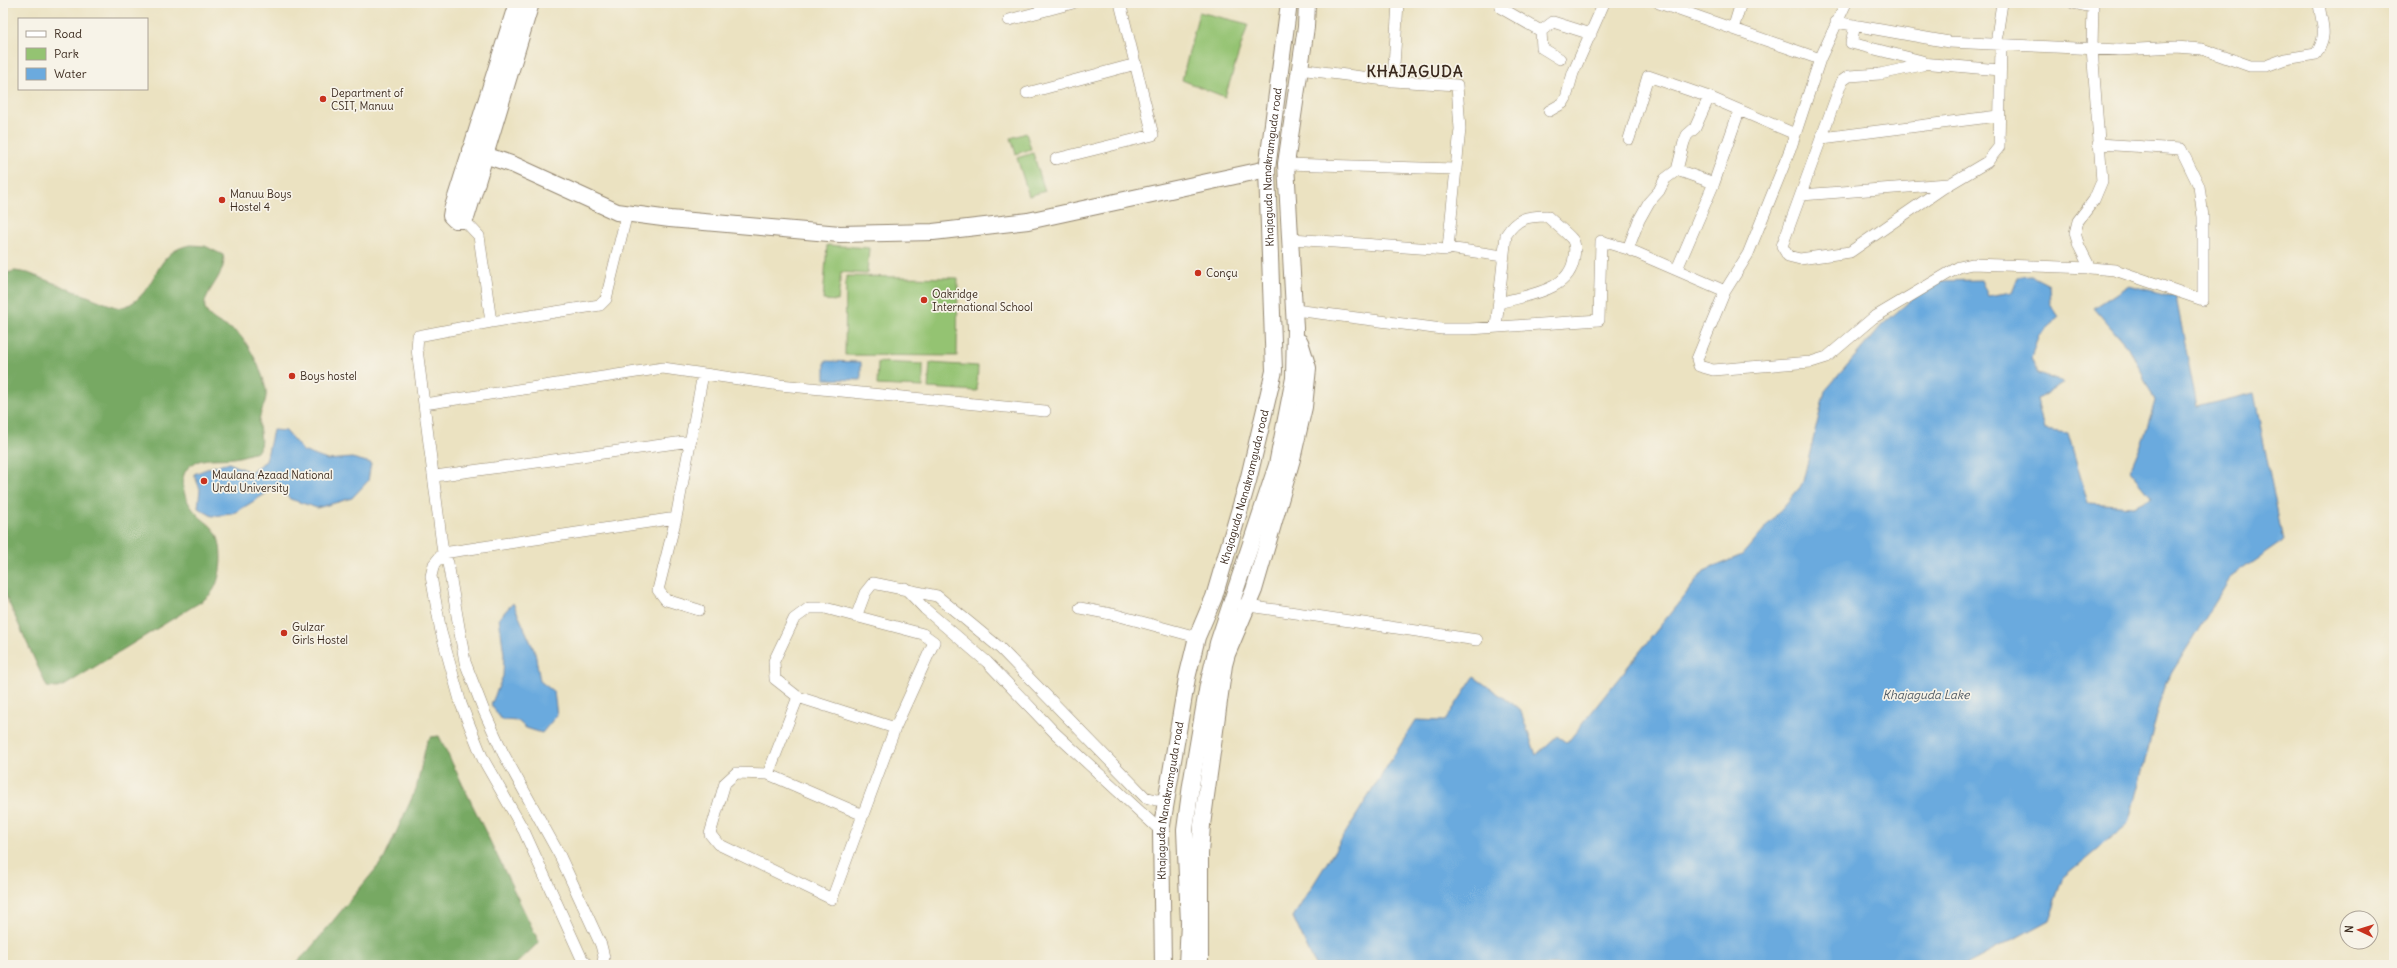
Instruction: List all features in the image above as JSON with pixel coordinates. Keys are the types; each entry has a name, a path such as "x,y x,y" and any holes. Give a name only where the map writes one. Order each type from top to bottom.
{"main road":[{"path":"478,153 517,3"},
{"path":"458,218 478,153 531,3"},
{"name":"Khajaguda Nanakramguda road","path":"1163,965 1161,831 1187,678 1197,637 1224,564 1248,481 1274,371 1267,170 1289,3"},
{"name":"Khajaguda Nanakramguda road","path":"1187,965 1189,923 1186,830 1190,785 1210,718 1216,648 1239,604 1277,465 1284,436 1294,378 1295,310 1292,239 1286,164 1306,27 1307,3"},
{"path":"478,153 514,164 617,212 670,219 840,234 933,232 1028,221 1267,170"},
{"path":"1200,965 1200,854 1210,718"}],"street":[{"path":"1009,20 1073,3"},
{"path":"1056,159 1153,135 1120,3"},
{"path":"1393,81 1398,3"},
{"path":"1549,111 1563,104 1573,73 1604,3"},
{"path":"1659,3 1820,59"},
{"path":"1733,29 1741,3"},
{"path":"1846,3 1820,59 1795,134 1748,254 1725,291 1697,359 1699,366 1704,369 1713,370 1811,362 1827,357 1872,318 1959,268 1972,264 2115,270 2203,300 2203,217 2199,186 2181,149 2098,144"},
{"path":"1922,63 1922,65 1880,74 1848,76 1842,81 1782,246 1788,256 1800,259 1850,252 1949,184 1987,162 1999,147 1999,40 2002,3"},
{"path":"2073,3 2093,5 2092,48 2098,144 2102,181 2094,200 2078,221 2075,233 2079,246 2090,268"},
{"path":"1836,22 1949,42 1999,40 2120,50 2176,46 2202,49 2250,66 2266,66 2285,59 2316,54 2322,44 2324,34 2319,3"},
{"path":"1501,8 1541,31"},
{"path":"1541,31 1553,22 1590,34"},
{"path":"1855,25 1850,43 1922,61 1922,63 1999,70"},
{"path":"1541,31 1542,48 1560,59"},
{"path":"1027,93 1136,64"},
{"path":"1299,69 1393,81 1457,85 1460,129 1454,169 1448,248"},
{"path":"1629,139 1648,76 1709,97 1795,134"},
{"path":"1628,249 1639,220 1649,202 1659,191 1665,178 1677,170 1687,135 1696,128 1709,97"},
{"path":"1677,269 1714,183 1739,111"},
{"path":"1822,138 1998,116"},
{"path":"1286,164 1454,169"},
{"path":"1677,170 1714,183"},
{"path":"1801,195 1949,184"},
{"path":"602,965 604,957 601,945 563,863 503,753 465,662 448,563 443,553 435,476 416,349 418,336 490,322 600,305 606,298 627,213"},
{"path":"1496,327 1506,235 1514,223 1535,216 1547,216 1572,240 1575,248 1573,264 1568,274 1546,291 1499,303"},
{"path":"458,218 479,236 490,322"},
{"path":"1292,239 1447,250 1448,248 1503,256"},
{"path":"1295,310 1420,328 1470,329 1599,320 1601,240 1628,249 1677,269 1725,291"},
{"path":"424,404 649,370 676,369 788,386 1045,411"},
{"path":"699,610 666,600 658,590 676,518 703,374"},
{"path":"435,476 691,441"},
{"path":"588,965 582,959 524,831 483,759 462,704 441,632 431,576 434,564 443,553 676,518"},
{"path":"858,617 873,582 937,596 1000,648 1145,797 1156,800 1167,799"},
{"path":"904,588 925,609 987,662 1055,733 1161,831"},
{"path":"1239,604 1476,640"},
{"path":"863,815 768,774 744,772 736,773 729,777 718,805 710,834 718,844 832,899 863,815 895,728 934,642 923,634 815,607 808,608 794,619 774,661 775,679 798,697 895,728"},
{"path":"1080,608 1116,615 1197,637"},
{"path":"768,774 798,697"}],"green space":[{"path":"1199,12 1248,24 1225,97 1182,80"},
{"path":"1026,133 1031,149 1016,154 1011,138"},
{"path":"1033,153 1045,191 1029,196 1017,158"},
{"path":"191,245 205,246 223,255 224,262 222,270 206,298 206,311 209,315 236,332 241,337 257,362 266,391 266,397 259,420 261,442 257,452 233,458 201,460 191,465 186,470 184,476 184,490 189,503 197,514 214,530 219,539 221,563 218,579 212,592 200,602 67,684 57,688 47,687 4,592 3,274 15,271 28,273 118,308 130,304 141,296 163,261 170,254 179,248"},
{"path":"827,245 869,248 867,274 841,272 838,301 823,300"},
{"path":"846,276 958,278 957,356 845,355"},
{"path":"878,362 923,364 923,387 877,385"},
{"path":"930,363 978,366 977,391 928,388"},
{"path":"439,736 539,942 515,965 294,965 309,950 384,859 416,789 427,741 431,737"}],"water":[{"name":"Khajaguda Lake","path":"2032,276 2049,285 2050,303 2059,317 2039,335 2031,357 2038,374 2064,383 2037,399 2044,430 2068,433 2088,503 2134,506 2152,497 2130,470 2144,437 2155,401 2131,351 2094,308 2129,285 2176,297 2197,407 2254,393 2283,541 2231,577 2166,682 2128,824 2064,877 2049,920 1966,965 1315,965 1293,917 1416,720 1445,721 1474,677 1520,709 1536,755 1557,736 1567,743 1704,571 1742,555 1802,485 1825,391 1882,325 1933,281 1981,280 1988,296 2012,292 2018,277"},
{"path":"825,361 861,362 861,380 825,379"},
{"path":"273,430 286,431 303,451 327,460 352,458 371,463 368,481 352,498 317,508 290,499 278,486 233,514 212,516 198,508 200,489 194,474 212,467 229,463 250,472 266,461"},
{"path":"513,603 535,652 540,681 554,692 557,715 542,733 526,728 518,721 502,720 491,705 503,676 504,654 499,618"}],"place":[{"name":"Department of CSIT, Manuu","path":"323,99"},
{"name":"Manuu Boys Hostel 4","path":"222,200"},
{"name":"Conçu","path":"1198,273"},
{"name":"Oakridge International School","path":"924,300"},
{"name":"Boys hostel","path":"292,376"},
{"name":"Maulana Azaad National Urdu University","path":"204,481"},
{"name":"Gulzar Girls Hostel","path":"284,633"}],"district":[{"name":"KHAJAGUDA","path":"1415,71"}]}
